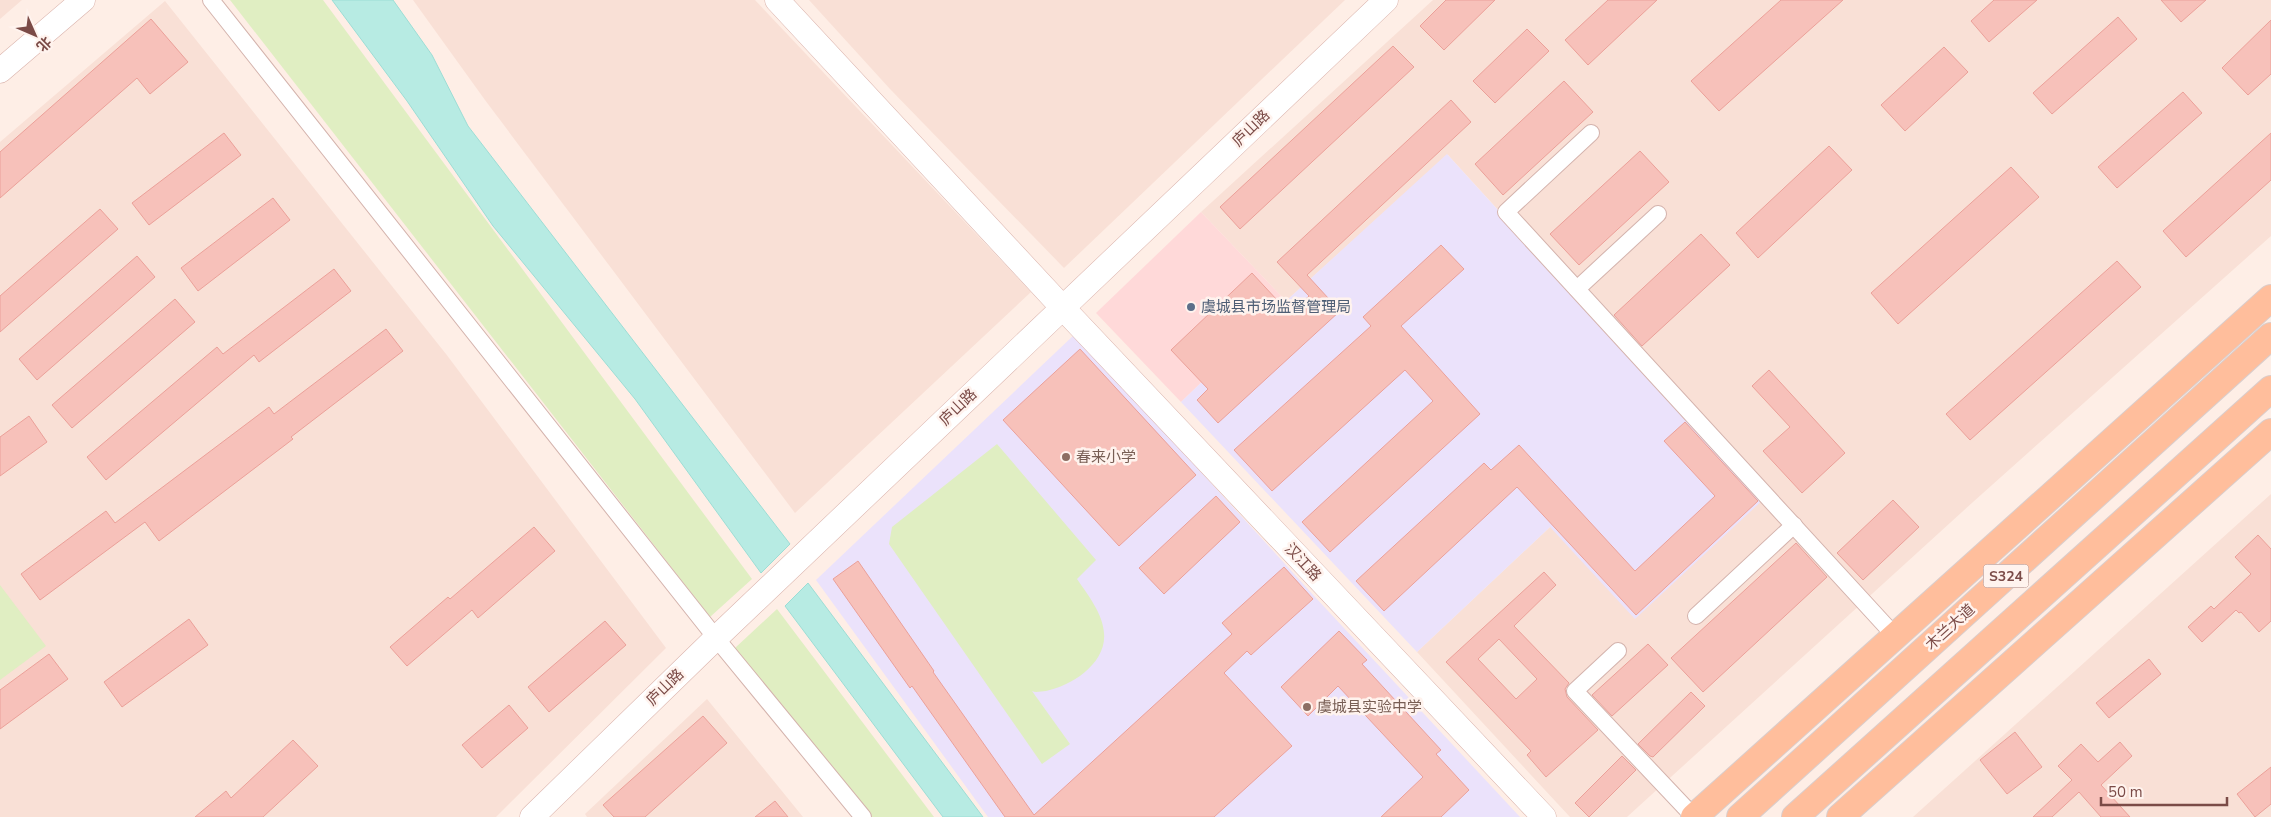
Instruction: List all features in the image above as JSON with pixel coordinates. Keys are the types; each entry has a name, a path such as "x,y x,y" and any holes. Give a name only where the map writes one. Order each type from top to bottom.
{"main road":[{"path":"1694,817 2271,298"},
{"name":"木兰大道","path":"1740,817 2271,336"},
{"name":"S324","path":"1795,817 2271,389"},
{"path":"1840,817 2271,432"}],"street":[{"path":"0,71 83,0"},
{"path":"211,0 716,638 863,817"},
{"name":"汉江路","path":"777,0 1062,307 1544,817"},
{"name":"庐山路","path":"532,817 716,638 1386,0"},
{"path":"1591,132 1506,212 1895,636"},
{"path":"1577,289 1658,214"},
{"path":"1696,616 1794,526"},
{"path":"1618,651 1575,690 1694,817"}],"shaded area":[{"path":"0,0 22,0 0,19"},
{"path":"413,0 755,0 1031,292 795,513 485,100"},
{"path":"809,0 1345,0 1064,268 890,89"},
{"path":"1433,0 2271,0 2271,236 1973,502 1627,817 1570,817 1417,652 1550,527 1622,346 1448,155 1286,301 1201,212"},
{"path":"165,1 446,354 666,648 496,817 0,817 0,142"},
{"path":"1447,154 1622,346 1765,498 1635,619 1550,527 1417,652 1181,402 1286,301"},
{"name":"虞城县市场监督管理局","path":"1201,212 1286,301 1181,402 1096,313"},
{"name":"春来小学","path":"1075,334 1316,598 1520,817 988,817 816,580"},
{"path":"2271,494 2271,817 1913,817"},
{"path":"707,699 803,817 587,817 585,814"}],"green space":[{"path":"230,0 323,0 752,579 710,617"},
{"path":"997,444 1096,560 1077,579 1101,619 1104,633 1100,654 1086,671 1066,684 1046,691 1032,691 1070,744 1042,764 889,544 892,527"},
{"path":"0,585 46,646 0,680"},
{"path":"777,609 934,817 872,817 735,648"}],"water":[{"path":"332,0 393,0 432,55 468,126 790,544 761,573 635,399 493,226 407,101"},
{"path":"808,583 983,817 943,817 785,606"}],"building":[{"path":"1446,0 1495,0 1444,50 1420,26"},
{"path":"1608,0 1657,0 1588,65 1565,40"},
{"path":"1781,0 1843,0 1719,111 1691,81"},
{"path":"1994,0 2037,0 1989,42 1971,21"},
{"path":"2161,0 2206,0 2181,22"},
{"path":"2118,17 2137,39 2052,114 2033,93"},
{"path":"151,19 188,62 150,94 137,78 0,198 0,152"},
{"path":"2271,20 2271,74 2248,95 2222,68"},
{"path":"1527,29 1549,51 1495,103 1473,81"},
{"path":"1393,46 1414,67 1240,229 1220,207"},
{"path":"1944,47 1968,72 1905,131 1881,105"},
{"path":"1564,81 1593,112 1503,195 1475,164"},
{"path":"2183,92 2202,113 2117,188 2098,167"},
{"path":"1451,100 1471,122 1307,275 1340,311 1218,423 1197,400 1208,389 1171,350 1252,273 1290,314 1309,296 1277,262"},
{"path":"224,133 241,155 149,225 132,203"},
{"path":"2271,133 2271,180 2186,257 2163,231"},
{"path":"1829,146 1852,170 1758,258 1736,233"},
{"path":"1640,151 1669,182 1579,265 1550,234"},
{"path":"2011,167 2039,197 1898,324 1871,293"},
{"path":"273,198 290,220 198,291 181,268"},
{"path":"100,209 118,229 0,332 0,296"},
{"path":"1701,234 1730,265 1642,346 1614,315"},
{"path":"1441,245 1464,269 1401,326 1480,414 1330,552 1302,522 1433,401 1405,370 1272,491 1234,450 1371,326 1363,317"},
{"path":"137,256 155,277 37,380 19,359"},
{"path":"2117,261 2141,287 1970,440 1946,414"},
{"path":"334,269 351,291 259,362 254,355 106,480 87,457 217,347 223,354"},
{"path":"175,299 195,322 72,428 52,405"},
{"path":"386,329 403,351 291,437 293,439 159,541 145,522 40,600 21,574 106,511 115,523 269,407 274,414"},
{"path":"1080,349 1196,475 1119,546 1003,420"},
{"path":"1769,370 1845,453 1802,493 1763,451 1790,427 1752,386"},
{"path":"29,416 47,442 0,476 0,437"},
{"path":"1685,422 1758,501 1636,615 1517,487 1384,611 1356,581 1484,463 1491,470 1519,445 1635,571 1715,496 1664,441"},
{"path":"1216,496 1240,522 1164,594 1139,568"},
{"path":"1893,500 1919,527 1863,580 1837,553"},
{"path":"534,527 555,551 478,618 472,610 407,666 390,647 448,597 450,599"},
{"path":"2258,535 2271,549 2271,621 2259,632 2241,612 2239,613 2236,610 2202,642 2188,627 2211,606 2214,609 2251,574 2235,557"},
{"path":"1796,543 1827,577 1703,692 1671,658"},
{"path":"858,561 933,672 1034,815 1232,634 1222,623 1284,567 1313,599 1251,655 1247,651 1224,673 1292,746 1214,817 1005,817 833,579"},
{"path":"1544,572 1556,585 1514,626 1569,683 1565,689 1567,697 1598,730 1546,777 1527,755 1531,751 1446,662","holes":["1499,639 1537,679 1516,699 1478,659"]},
{"path":"189,619 208,645 122,707 104,682"},
{"path":"605,621 626,645 549,712 528,687"},
{"path":"1339,631 1367,660 1362,664 1441,750 1436,754 1469,790 1441,817 1381,817 1423,777 1338,686 1308,716 1281,687"},
{"path":"1648,644 1668,665 1612,716 1592,695"},
{"path":"49,654 68,679 0,729 0,690"},
{"path":"2149,659 2161,674 2109,718 2096,703"},
{"path":"1691,692 1705,706 1653,757 1650,756 1638,744"},
{"path":"509,705 528,728 482,768 462,745"},
{"path":"703,716 727,743 645,817 614,817 603,805"},
{"path":"2015,732 2042,767 2007,794 1980,760"},
{"path":"293,740 318,766 263,817 195,817 226,791 231,798"},
{"path":"2120,742 2132,756 2101,785 2130,817 2101,817 2079,792 2052,817 2033,817 2072,780 2058,766 2081,744 2098,762"},
{"path":"1622,756 1636,770 1589,817 1575,803"},
{"path":"2271,767 2271,804 2255,817 2237,794"},
{"path":"775,801 788,817 755,817"}],"place":[{"name":"虞城县市场监督管理局","path":"1191,307"},
{"name":"春来小学","path":"1066,457"},
{"name":"虞城县实验中学","path":"1307,707"}]}
